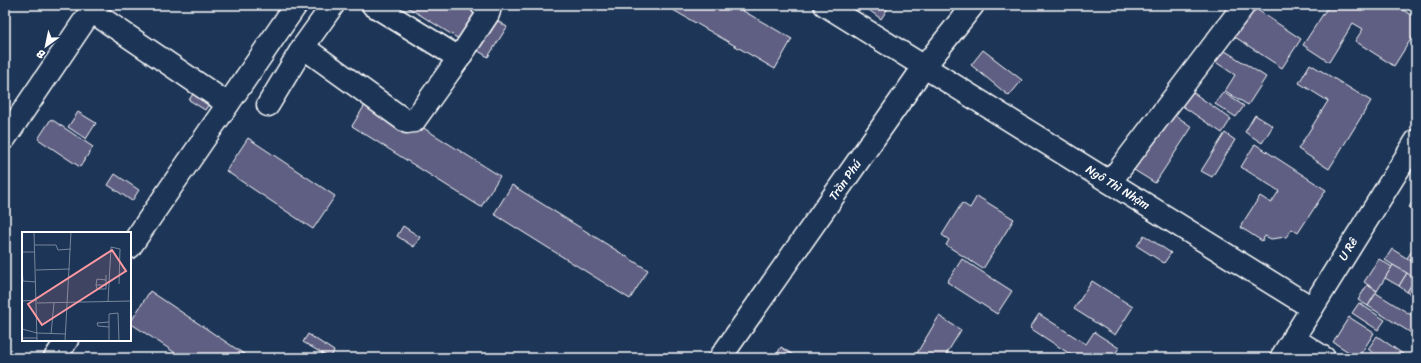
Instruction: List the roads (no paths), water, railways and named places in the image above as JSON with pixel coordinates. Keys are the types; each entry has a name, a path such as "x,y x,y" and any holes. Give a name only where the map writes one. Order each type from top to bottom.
{"street":[{"path":"131,246 296,5"},
{"path":"268,105 303,47 333,5"},
{"path":"373,5 459,58"},
{"path":"303,47 407,122 414,121 488,14 489,11 482,5"},
{"name":"Ngô Thì Nhậm","path":"825,5 1312,308"},
{"name":"Trần Phú","path":"720,358 924,67 973,5"},
{"path":"1110,182 1244,5"},
{"path":"5,138 93,8 228,104"},
{"name":"U Rê","path":"1281,358 1416,141"},
{"path":"1293,338 1324,358"},
{"path":"54,358 66,341"}]}
